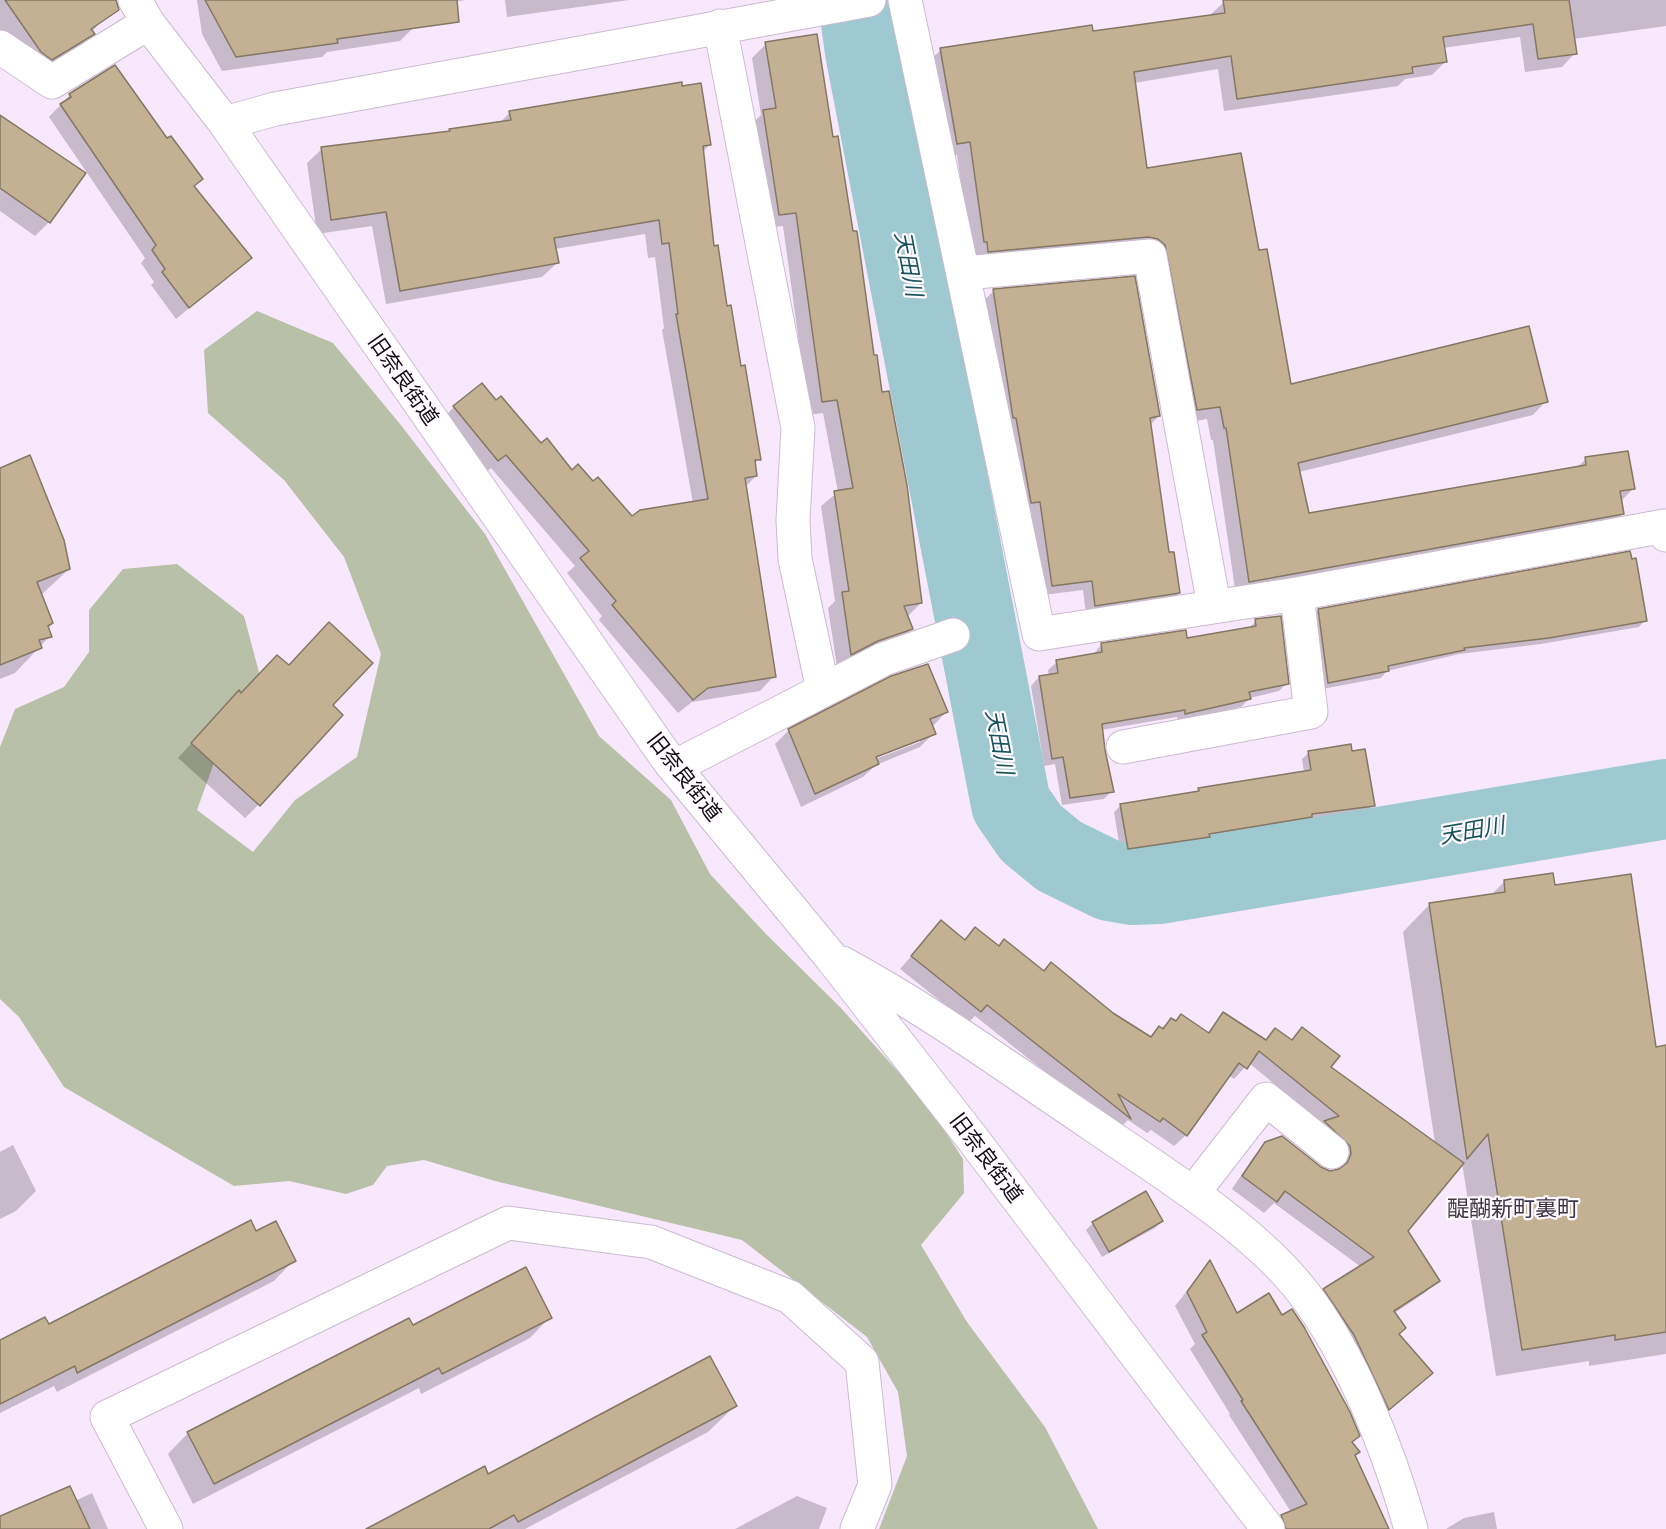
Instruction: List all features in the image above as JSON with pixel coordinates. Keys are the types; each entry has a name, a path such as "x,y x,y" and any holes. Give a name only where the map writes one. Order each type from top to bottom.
{"street":[{"path":"225,123 275,109 835,4 869,0"},
{"path":"905,0 965,273 1039,634 1214,605 1297,594 1664,526 1666,535"},
{"path":"0,47 52,82 141,11"},
{"name":"旧奈良街道","path":"141,11 225,123 674,767 830,956 972,1138 1268,1529"},
{"path":"720,26 798,428 794,520 795,560 823,690"},
{"path":"965,273 1149,256 1214,605"},
{"path":"1123,747 1311,712 1297,594"},
{"path":"674,767 884,659 953,635"},
{"path":"830,956 904,996 1193,1193 1287,1273 1327,1326 1369,1414 1411,1529"},
{"path":"1193,1193 1266,1099 1332,1152"},
{"path":"166,1529 108,1417 508,1223 651,1242 790,1297 862,1362 875,1485 857,1529"}],"green space":[{"path":"257,311 333,343 400,424 485,534 599,736 671,800 710,874 766,934 840,1007 928,1105 963,1159 964,1193 921,1245 967,1322 1045,1427 1098,1529 879,1529 907,1456 898,1392 867,1337 742,1240 495,1181 424,1160 387,1166 373,1185 346,1194 289,1181 234,1186 64,1087 19,1017 0,999 0,747 15,709 64,687 89,652 89,610 123,569 177,564 244,616 260,676 223,738 197,810 253,852 295,800 357,757 381,654 344,557 284,480 208,413 204,350"}],"building":[{"path":"5,0 116,0 119,10 91,29 95,34 52,60 41,52"},
{"path":"205,0 457,0 459,22 337,39 338,43 236,57"},
{"path":"1223,0 1569,0 1577,54 1538,59 1533,24 1443,37 1447,62 1412,67 1413,73 1237,99 1231,56 1134,72 1147,168 1241,153 1259,250 1267,249 1291,384 1529,326 1548,402 1298,463 1309,513 1586,465 1585,457 1628,451 1635,489 1620,491 1624,514 1249,582 1226,428 1224,428 1220,407 1197,410 1165,245 1158,239 1148,237 988,252 987,242 984,242 970,142 957,144 940,48 1092,25 1093,31 1225,13"},
{"path":"817,34 833,137 838,136 853,231 857,231 874,355 877,355 882,392 889,391 907,485 922,603 904,606 913,629 878,641 851,655 842,592 849,591 834,491 853,488 837,400 822,402 796,213 779,215 763,110 776,108 765,42"},
{"path":"115,65 167,138 171,136 203,179 194,186 252,258 189,308 162,272 165,269 152,250 156,245 60,104 71,97 69,94"},
{"path":"682,82 682,86 701,83 711,145 703,146 714,246 718,245 727,306 731,305 741,366 745,365 761,460 755,460 757,476 745,478 776,677 708,688 693,700 612,605 616,601 580,558 589,551 506,455 498,461 453,406 482,383 496,400 501,396 541,443 547,438 572,470 578,464 593,481 598,477 632,516 640,510 708,499 676,314 678,314 669,243 662,244 659,220 554,238 559,263 400,291 386,212 331,220 321,147 450,131 449,129 511,120 509,111"},
{"path":"0,115 86,173 50,223 0,188"},
{"path":"1135,276 1160,416 1150,418 1169,552 1174,552 1180,593 1095,606 1092,581 1052,586 1040,502 1031,503 1016,418 1013,418 993,289"},
{"path":"30,455 64,540 70,569 37,582 53,623 48,626 52,637 39,640 42,648 0,665 0,468"},
{"path":"1630,551 1632,559 1636,558 1647,621 1549,638 1464,648 1465,650 1388,666 1389,671 1328,683 1318,609"},
{"path":"1281,616 1289,684 1249,692 1251,699 1185,714 1185,710 1102,724 1114,792 1070,798 1063,757 1052,759 1039,676 1058,673 1056,660 1102,652 1101,643 1186,630 1187,638 1256,626 1255,619"},
{"path":"329,622 373,663 333,705 343,715 260,806 191,743 239,690 241,693 277,655 289,665"},
{"path":"928,664 948,712 930,719 936,734 876,757 879,764 815,794 788,729 891,676"},
{"path":"1351,744 1352,751 1365,749 1375,806 1312,814 1312,817 1209,834 1210,837 1128,849 1120,804 1199,791 1198,788 1311,770 1308,751"},
{"path":"1553,873 1555,885 1631,874 1656,1047 1666,1045 1666,1332 1615,1340 1615,1335 1522,1350 1488,1134 1467,1159 1429,903 1505,892 1504,880"},
{"path":"941,920 965,940 975,927 999,946 1004,939 1044,971 1051,962 1113,1013 1151,1037 1159,1026 1163,1029 1171,1018 1176,1021 1181,1014 1209,1033 1223,1012 1266,1040 1275,1028 1292,1040 1302,1027 1340,1056 1331,1067 1464,1163 1408,1231 1440,1281 1394,1311 1406,1328 1399,1334 1433,1373 1389,1410 1354,1335 1323,1289 1374,1257 1285,1191 1277,1202 1242,1176 1265,1142 1282,1136 1321,1167 1330,1171 1339,1169 1347,1163 1351,1154 1350,1146 1324,1121 1339,1116 1259,1051 1247,1069 1239,1063 1187,1136 1163,1118 1160,1122 1118,1094 1131,1119 987,1005 981,1012 911,956"},
{"path":"1146,1191 1163,1221 1109,1252 1092,1222"},
{"path":"251,1220 256,1231 276,1221 296,1261 77,1373 75,1366 0,1404 0,1340 45,1317 49,1324"},
{"path":"1210,1260 1237,1313 1269,1293 1282,1315 1292,1309 1304,1327 1350,1412 1360,1436 1352,1442 1360,1452 1355,1455 1389,1529 1286,1529 1281,1515 1307,1504 1202,1335 1207,1332 1187,1292"},
{"path":"526,1267 552,1318 442,1374 439,1368 214,1484 187,1432 409,1318 413,1325"},
{"path":"710,1356 737,1406 518,1522 514,1515 489,1529 366,1529 485,1466 488,1474"},
{"path":"70,1486 90,1529 0,1529 0,1516"}],"waterway":[{"name":"天田川","path":"858,0 865,52 1011,804 1031,833 1059,856 1110,881 1133,885 1159,884 1666,799"}],"district":[{"name":"醍醐新町裏町","path":"1513,1209"}]}
